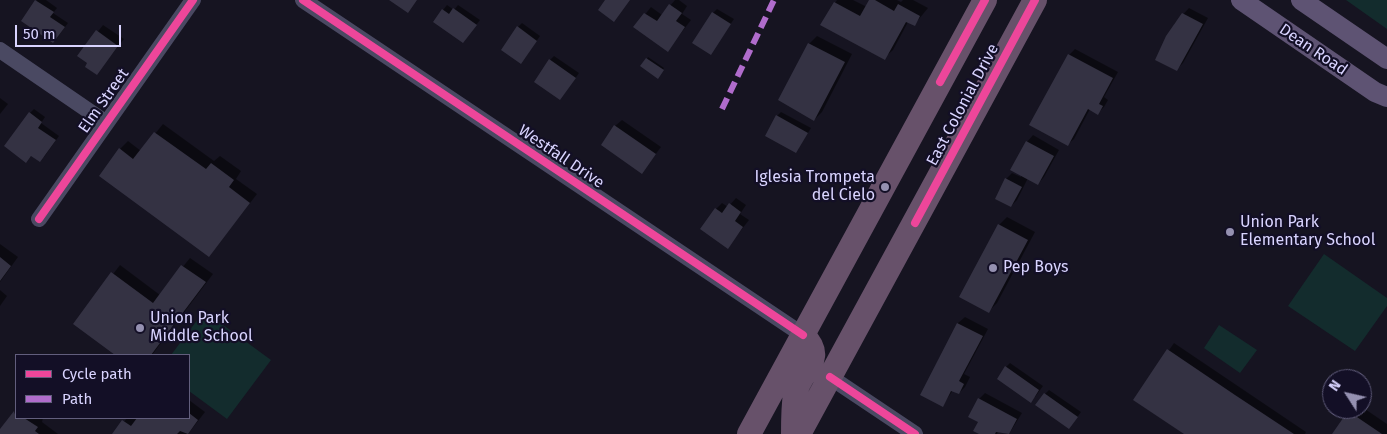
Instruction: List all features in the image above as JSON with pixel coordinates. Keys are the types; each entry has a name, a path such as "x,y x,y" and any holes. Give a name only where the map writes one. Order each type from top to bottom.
{"highway":[{"name":"East Colonial Drive","path":"749,434 985,0"},
{"name":"East Colonial Drive","path":"799,434 1035,0"},
{"path":"792,434 796,392 814,353 813,344 803,335"}],"main road":[{"name":"Dean Road","path":"1241,0 1375,92 1387,97"},
{"name":"Dean Road","path":"1300,0 1387,59"}],"street":[{"name":"Elm Street","path":"39,219 105,122 193,0"},
{"name":"Westfall Drive","path":"303,0 803,335"},
{"path":"0,50 105,122"},
{"path":"830,377 915,434"}],"green space":[{"path":"1346,0 1387,0 1387,29"},
{"path":"1324,254 1387,298 1387,306 1355,351 1288,306"},
{"path":"204,311 271,360 227,419 190,392 190,354 172,354"},
{"path":"1219,325 1257,350 1240,373 1204,348"}],"building":[{"path":"35,0 54,12 50,17 65,27 53,43 21,21"},
{"path":"389,0 417,0 408,13"},
{"path":"605,0 630,0 614,22 598,10"},
{"path":"869,0 875,0 894,11 898,4 920,16 915,26 906,22 885,60 820,25 834,2 860,16"},
{"path":"669,4 682,13 676,21 685,27 668,52 633,27 644,13 657,21"},
{"path":"453,8 477,25 463,43 433,22 442,9 449,14"},
{"path":"712,12 731,24 711,55 692,43"},
{"path":"1182,13 1203,24 1177,71 1155,60 1166,36"},
{"path":"517,26 537,41 521,64 501,50"},
{"path":"96,30 118,46 97,75 85,67 87,63 77,56"},
{"path":"808,43 845,62 814,121 778,100"},
{"path":"1068,54 1113,78 1099,104 1103,106 1098,115 1088,109 1068,146 1029,125"},
{"path":"646,58 664,70 658,79 640,66"},
{"path":"549,59 576,78 560,100 534,82"},
{"path":"29,112 42,122 38,128 56,140 40,162 31,156 26,163 4,146"},
{"path":"776,115 808,133 796,153 765,136"},
{"path":"614,125 656,154 642,174 601,145"},
{"path":"154,132 206,169 211,163 234,180 229,187 250,203 209,257 99,176 119,148 133,159"},
{"path":"1026,141 1054,156 1038,185 1010,170"},
{"path":"1005,178 1022,187 1011,207 995,199"},
{"path":"729,203 741,212 735,221 743,227 728,249 700,229 715,208 722,213"},
{"name":"Pep Boys","path":"998,224 1028,240 989,313 959,297"},
{"path":"0,257 11,266 0,281"},
{"path":"181,265 206,282 152,354 114,354 73,324 111,272 153,303"},
{"path":"957,323 983,336 959,381 964,384 959,394 951,391 943,407 920,395"},
{"path":"1167,349 1294,434 1184,434 1133,400"},
{"path":"1005,366 1039,390 1031,403 997,379"},
{"path":"1044,393 1078,417 1069,429 1035,405"},
{"path":"978,398 1017,419 1009,434 996,432 995,434 979,434 973,431 978,422 968,417"},
{"path":"14,411 15,419 26,419 38,427 35,431 39,434 0,434 0,429"},
{"path":"190,414 198,420 188,434 180,431 177,434 112,434 122,420 131,426 136,419 190,419"},
{"path":"1342,419 1360,419 1382,434 1332,434"}],"marked path":[{"path":"722,109 774,0"}],"cycle path":[{"path":"39,219 193,0"},
{"path":"303,0 803,335"},
{"path":"940,82 985,0"},
{"path":"915,223 1035,0"},
{"path":"830,377 915,434"}],"place":[{"name":"Iglesia Trompeta del Cielo","path":"885,187"},
{"name":"Union Park Elementary School","path":"1230,232"},
{"name":"Pep Boys","path":"993,268"},
{"name":"Union Park Middle School","path":"140,328"}]}
